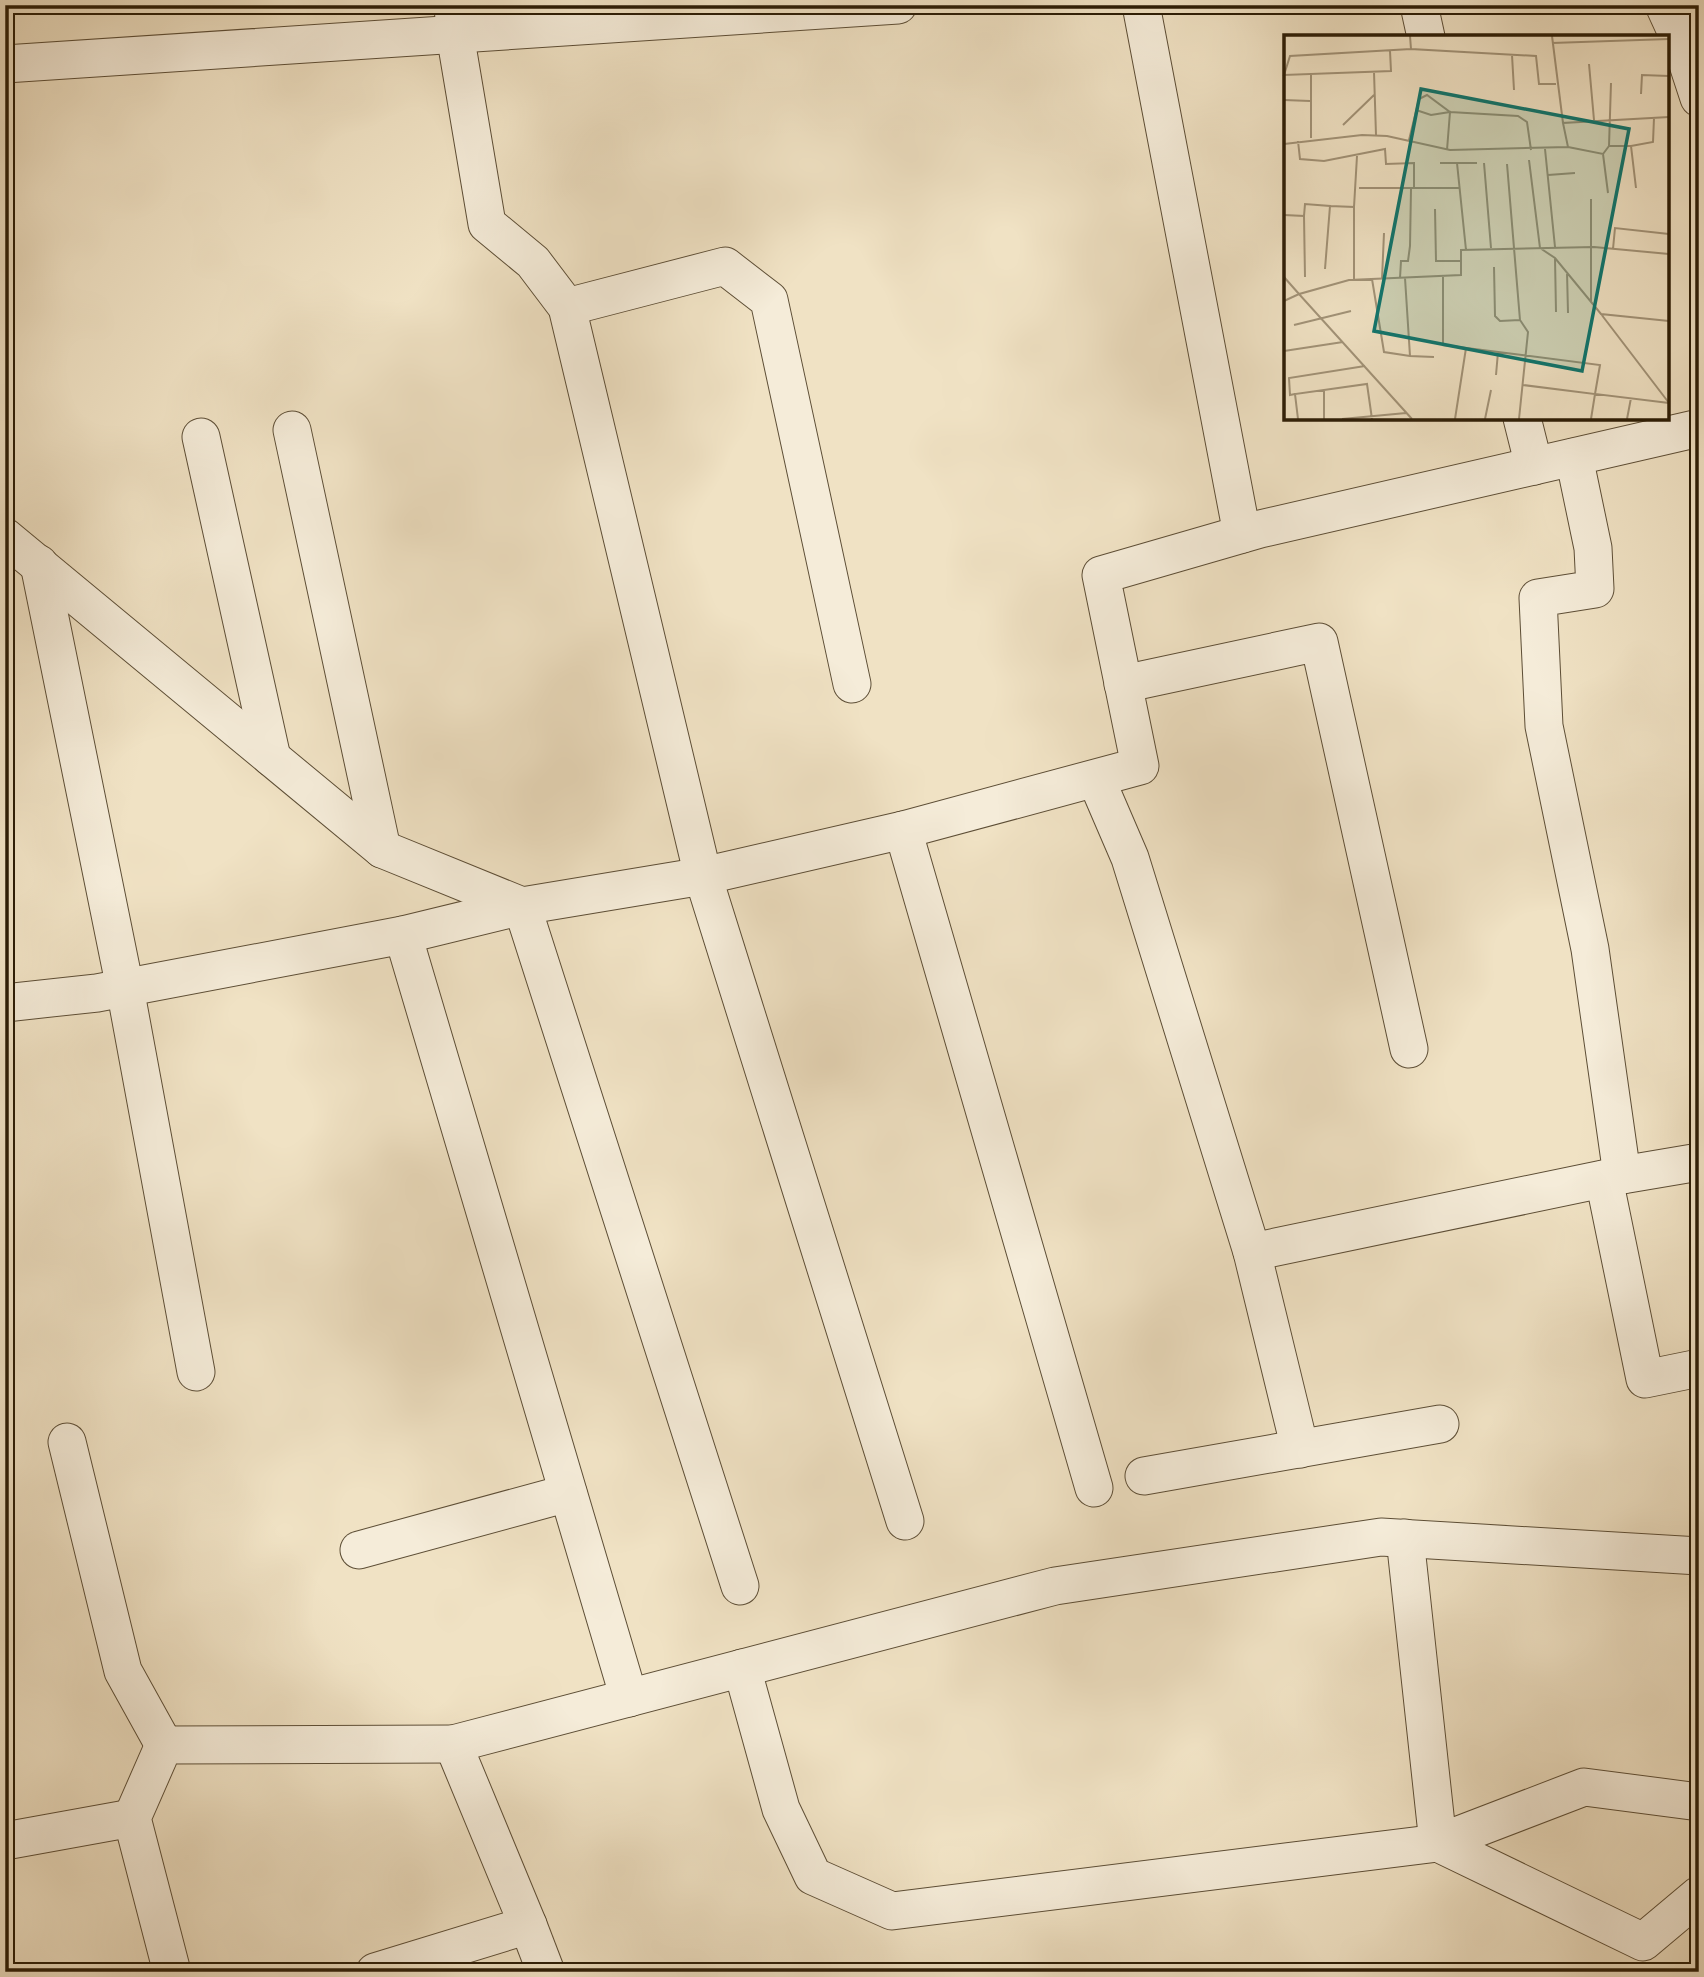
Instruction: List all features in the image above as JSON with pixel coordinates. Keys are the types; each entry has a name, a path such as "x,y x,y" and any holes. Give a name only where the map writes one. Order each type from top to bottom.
{"street":[{"path":"5,64 454,20 898,5"},
{"path":"1141,5 1242,534"},
{"path":"1419,5 1426,35"},
{"path":"1664,5 1680,40 1699,98"},
{"path":"454,20 487,224 533,261 568,307 704,876 905,1521"},
{"path":"568,307 725,266 769,300 852,684"},
{"path":"1522,420 1534,466"},
{"path":"5,1003 125,988 403,935 522,906 704,876 903,830 1140,766 1101,575 1242,534 1699,428"},
{"path":"292,430 382,849"},
{"path":"201,437 272,758"},
{"path":"1574,457 1594,548 1595,589 1538,598 1544,726 1590,949 1613,1177 1645,1379 1699,1368"},
{"path":"5,537 382,849 522,906"},
{"path":"39,564 125,988 197,1372"},
{"path":"1123,684 1319,642 1409,1049"},
{"path":"1096,779 1130,858 1252,1252 1300,1449"},
{"path":"903,830 1094,1488"},
{"path":"522,906 740,1586"},
{"path":"403,935 629,1698"},
{"path":"1252,1252 1613,1177 1699,1162"},
{"path":"1144,1476 1440,1423"},
{"path":"67,1442 122,1671 164,1745"},
{"path":"359,1550 568,1493"},
{"path":"164,1745 453,1744 1055,1586 1381,1537 1699,1556"},
{"path":"1405,1538 1438,1843"},
{"path":"743,1668 781,1809 813,1876 892,1911 1438,1843 1584,1787 1699,1802"},
{"path":"453,1744 546,1972"},
{"path":"164,1745 132,1818 172,1972"},
{"path":"5,1841 132,1818"},
{"path":"1438,1843 1643,1942 1699,1895"},
{"path":"375,1972 528,1925"}]}
